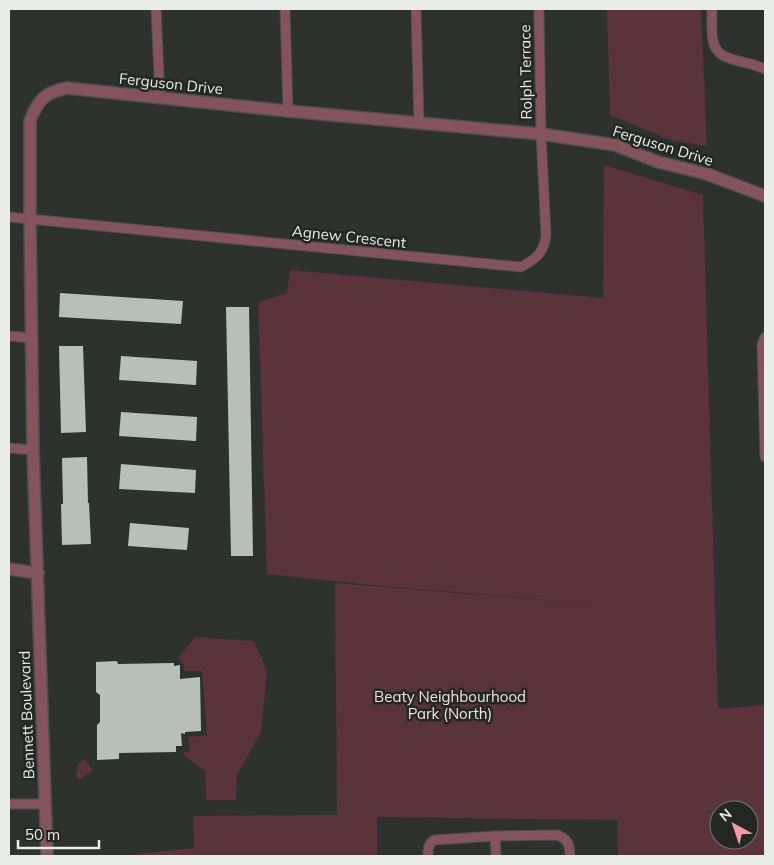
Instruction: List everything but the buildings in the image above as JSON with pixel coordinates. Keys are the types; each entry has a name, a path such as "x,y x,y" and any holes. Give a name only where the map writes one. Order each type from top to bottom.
{"street":[{"path":"156,9 160,98"},
{"path":"285,9 288,112"},
{"path":"416,9 419,123"},
{"name":"Rolph Terrace","path":"539,9 541,134"},
{"path":"712,9 713,41 716,50 728,59 765,69"},
{"name":"Ferguson Drive","path":"38,573 32,338 30,121 35,108 45,96 56,90 67,88 288,112 541,134 615,145 658,162 707,174 765,196"},
{"name":"Agnew Crescent","path":"9,217 521,267 539,255 545,245 541,134"},
{"path":"9,336 32,338"},
{"path":"765,337 762,345 765,456"},
{"path":"9,448 34,450"},
{"path":"9,570 38,573"},
{"name":"Bennett Boulevard","path":"38,573 38,620 48,856"},
{"path":"9,804 45,804"},
{"path":"428,856 428,846 434,840 495,836 558,835 569,844 570,856"},
{"path":"495,836 496,856"}],"green space":[{"path":"607,9 701,9 707,146 670,140 610,115"},
{"name":"Beaty Neighbourhood Park (North)","path":"604,165 703,195 718,709 765,705 765,856 618,856 617,820 377,817 377,856 120,856 194,848 193,816 337,815 335,583 607,605 267,574 258,302 287,293 290,270 603,298"},
{"path":"195,637 254,641 267,671 261,732 237,775 236,800 206,800 205,770 182,753 190,751 188,737 207,735 202,671 184,671 184,665 178,658"},
{"path":"84,759 93,770 80,780 76,777 78,764"}]}
